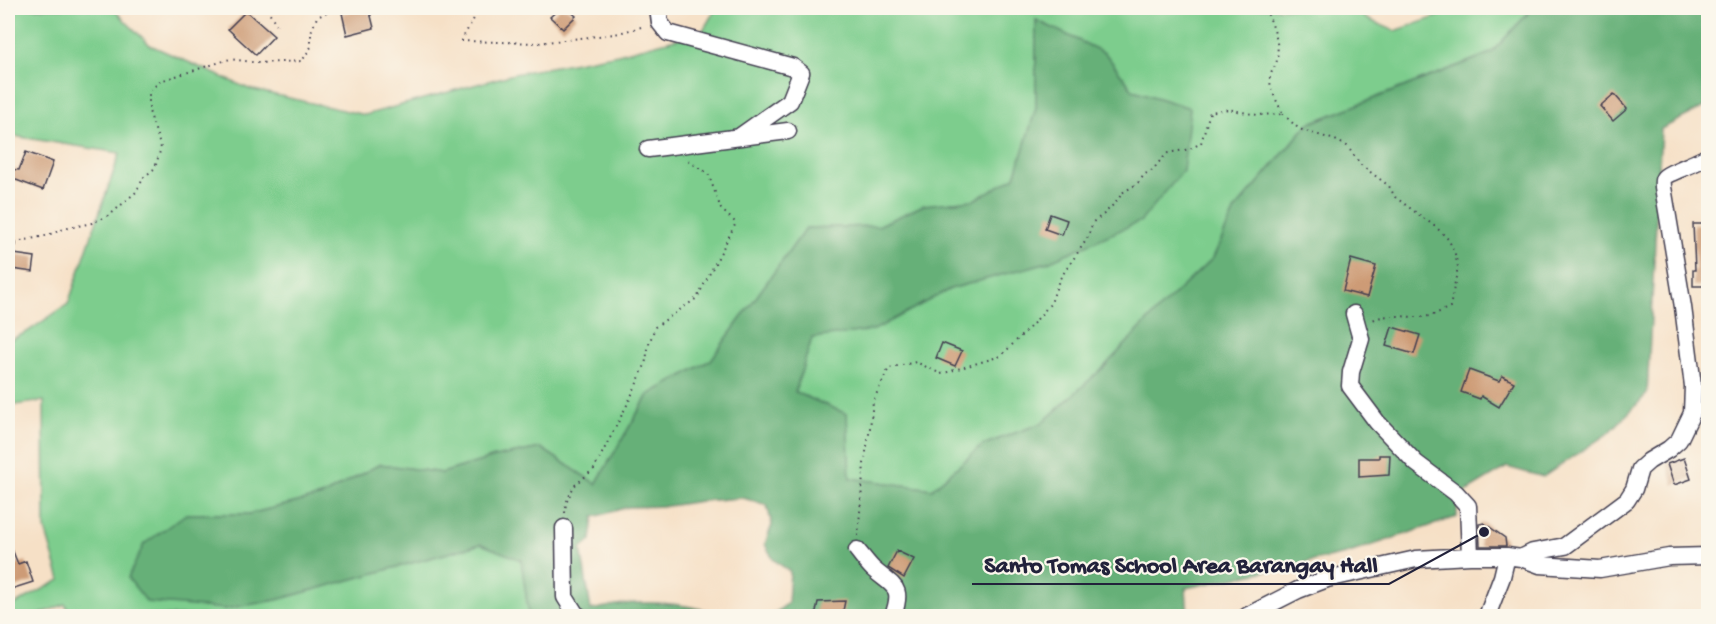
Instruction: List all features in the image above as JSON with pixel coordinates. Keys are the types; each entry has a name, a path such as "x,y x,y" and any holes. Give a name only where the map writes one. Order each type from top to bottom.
{"street":[{"path":"659,15 668,33 793,67 801,73 790,101 739,137"},
{"path":"648,149 788,131"},
{"path":"1487,616 1502,577 1514,557 1565,546 1612,512 1627,500 1634,489 1640,469 1679,440 1690,420 1694,402 1693,386 1663,179 1673,171 1687,167 1708,156"},
{"path":"1356,322 1361,339 1351,372 1350,386 1377,422 1416,463 1456,493 1468,506 1470,556"},
{"path":"564,528 566,597 579,616"},
{"path":"857,550 897,590 898,602 893,616"},
{"path":"1247,616 1298,590 1327,579 1416,560 1470,556 1514,557 1540,565 1600,569 1669,557 1708,556"}],"path":[{"path":"267,8 277,26"},
{"path":"10,244 92,223 111,214 136,192 144,177 155,168 161,148 149,111 149,92 160,81 230,59 259,63 302,61 311,47 311,32 317,17 338,8"},
{"path":"480,8 461,41 538,43 585,38 615,34 659,15"},
{"path":"1265,8 1275,32 1277,46 1277,60 1270,78 1282,114 1299,129 1347,146 1361,165 1389,186 1395,197 1448,238 1454,250 1458,267 1450,307 1424,317 1388,316 1356,322"},
{"path":"857,550 864,464 873,401 889,368 916,363 941,374 1001,356 1051,303 1059,280 1087,239 1094,222 1118,200 1122,193 1153,170 1168,153 1190,149 1201,143 1210,112 1228,109 1257,115 1282,114"},
{"path":"564,528 566,503 574,486 594,469 629,401 645,365 655,327 697,298 736,224 722,209 708,173 666,146"}],"green space":[{"path":"8,8 112,8 150,45 249,89 365,115 514,74 618,54 702,32 716,8 1355,8 1367,19 1395,31 1439,16 1444,8 1533,8 1491,53 1308,124 1235,210 1213,258 1159,309 1105,366 1042,423 983,445 932,489 849,478 847,414 795,392 812,337 874,329 950,289 1048,262 1190,108 1133,90 1105,53 1036,20 1036,108 1015,177 974,200 924,205 878,226 806,228 711,360 648,395 596,484 541,448 495,457 442,473 380,464 322,496 249,514 186,514 225,609 276,600 481,544 521,559 529,616 71,616 65,604 36,616 8,616 8,608 60,580 45,529 44,401 8,406 8,341 27,332 68,304 120,153 8,135"},
{"path":"1533,8 1708,8 1708,105 1661,129 1647,394 1610,432 1543,477 1507,467 1457,497 1457,517 1346,554 1186,588 1188,616 771,616 788,603 790,572 773,559 765,544 772,525 767,505 743,498 668,506 628,507 594,517 591,540 581,549 591,610 620,604 663,603 703,609 728,616 529,616 521,560 481,544 276,600 225,609 147,602 128,578 144,544 186,514 249,514 322,496 380,464 442,473 495,457 541,448 596,484 648,395 711,360 806,228 878,226 924,205 974,200 1015,177 1036,108 1036,20 1105,53 1133,90 1190,108 1183,171 1141,221 1048,262 950,289 874,330 812,338 795,392 847,414 850,478 932,489 983,445 1042,423 1105,366 1159,309 1213,258 1235,210 1308,124 1491,53"}],"building":[{"path":"369,8 374,28 347,35 342,13"},
{"path":"560,8 567,8 576,16 563,29 550,17"},
{"path":"246,11 274,36 256,55 228,29"},
{"path":"1614,94 1627,109 1613,121 1600,106"},
{"path":"26,152 53,162 43,190 8,177 8,169 19,170"},
{"path":"1050,214 1067,220 1062,235 1045,229"},
{"path":"1693,224 1708,224 1708,286 1693,286 1693,270 1695,270"},
{"path":"14,254 35,257 33,272 12,269"},
{"path":"1351,259 1376,266 1367,297 1343,291"},
{"path":"1392,327 1420,335 1414,354 1386,346"},
{"path":"942,343 962,351 955,366 936,358"},
{"path":"1469,370 1499,381 1502,376 1514,382 1499,407 1481,396 1480,399 1461,392"},
{"path":"1379,455 1390,455 1389,475 1359,477 1359,458 1379,458"},
{"path":"1684,458 1691,479 1674,485 1667,464"},
{"path":"1484,523 1505,538 1506,546 1480,546 1479,524"},
{"path":"8,539 18,564 26,561 33,582 8,590"},
{"path":"897,551 914,559 904,578 888,568"},
{"path":"845,601 842,616 815,616 818,602"}],"place":[{"name":"Santo Tomas School Area Barangay Hall","path":"1484,532"}]}
